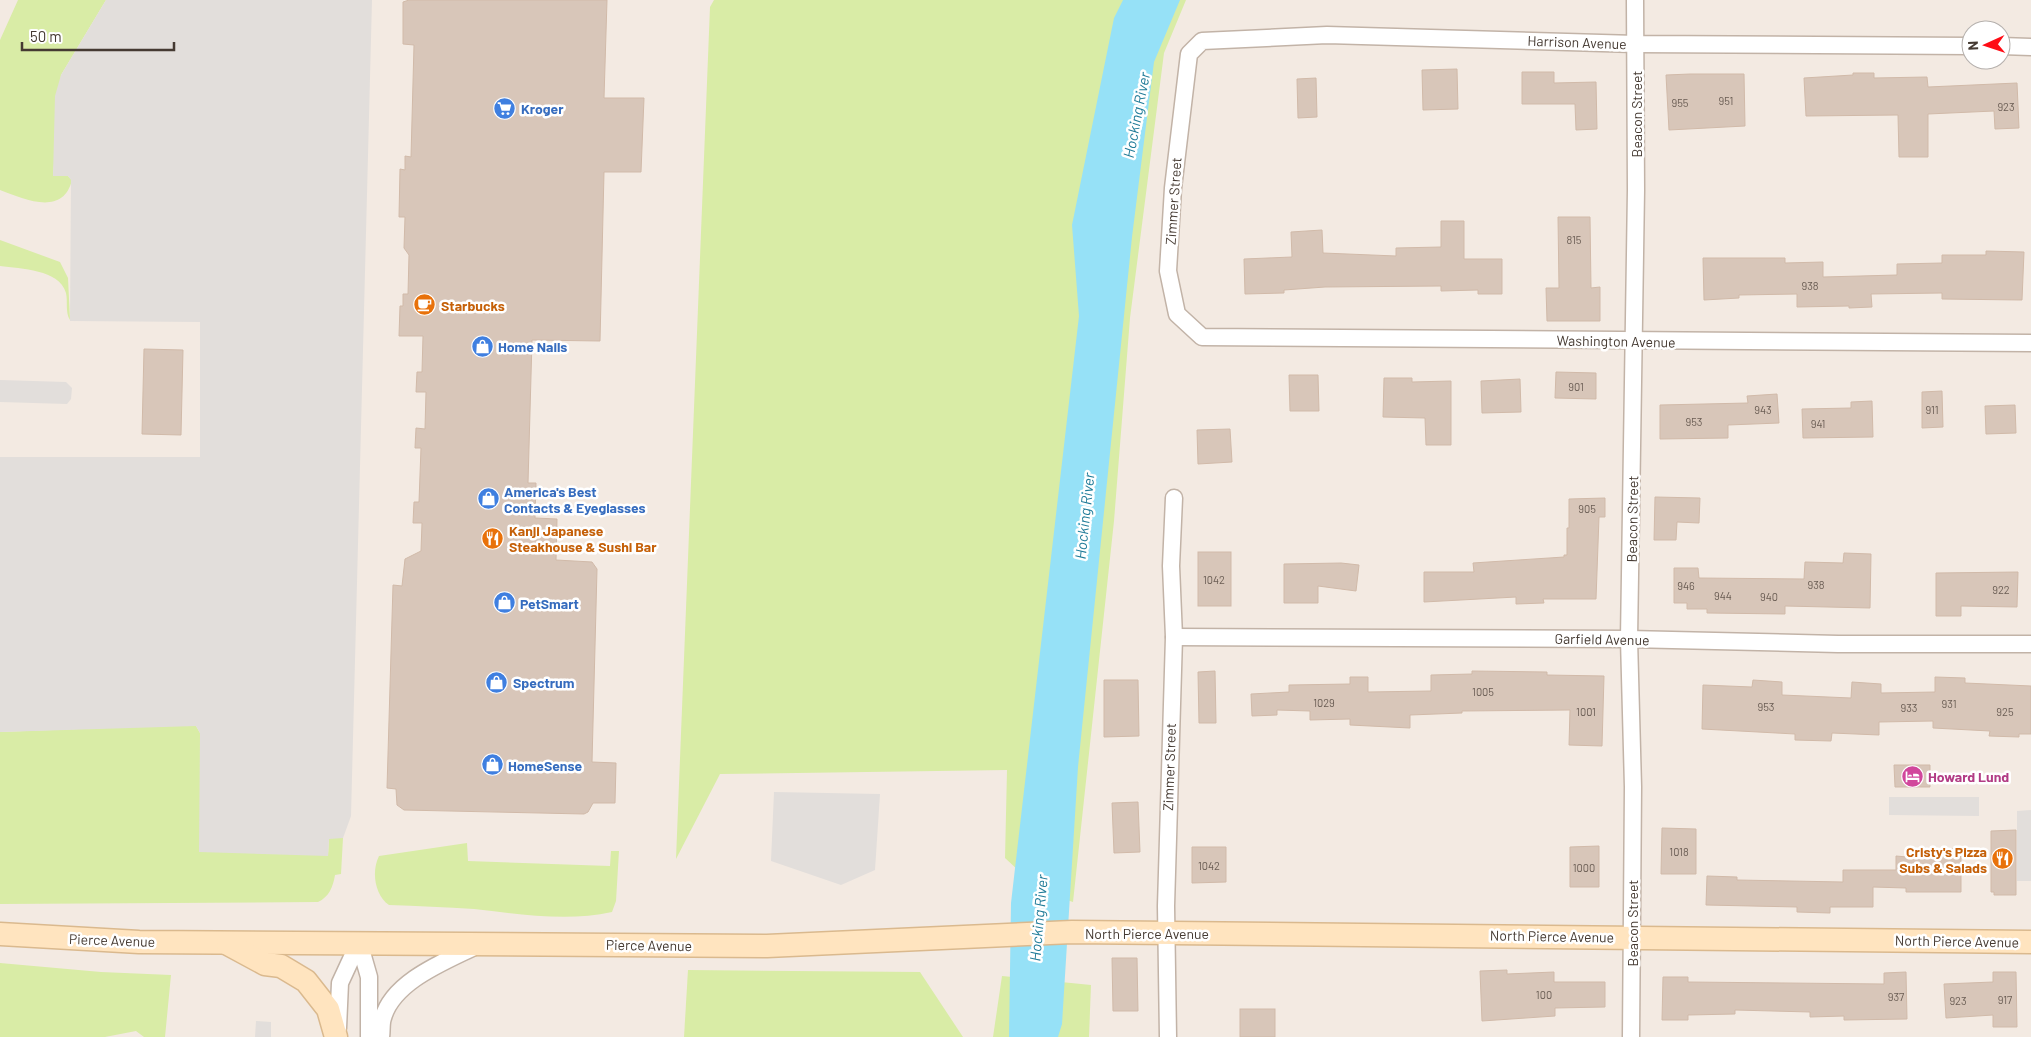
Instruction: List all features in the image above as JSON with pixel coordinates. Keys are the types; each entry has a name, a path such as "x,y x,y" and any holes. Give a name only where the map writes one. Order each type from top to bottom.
{"street":[{"name":"Beacon Street","path":"1631,1037 1633,787 1629,639 1634,341 1635,0"},
{"name":"Harrison Avenue","path":"1189,54 1202,41 1327,35 1636,44 1961,46"},
{"path":"2011,46 2031,46"},
{"name":"Zimmer Street","path":"1189,54 1173,188 1168,271 1177,314 1202,337"},
{"name":"Washington Avenue","path":"1202,337 2031,343"},
{"name":"Zimmer Street","path":"1168,1037 1168,784 1174,636 1171,566 1174,498"},
{"name":"Garfield Avenue","path":"1174,636 1629,639 1838,644 2031,644"},
{"name":"North Pierce Avenue","path":"1072,932 2031,942"},
{"name":"Pierce Avenue","path":"0,934 139,942 767,946 974,938 1072,932"},
{"name":"Pierce Avenue","path":"224,942 265,964 281,966 306,980 328,1009 337,1037"},
{"path":"337,1037 340,983 359,942"},
{"path":"359,942 369,977 370,1037"},
{"path":"381,1037 383,1018 389,1005 415,978 434,966 483,944"}],"green space":[{"path":"18,0 106,0 61,75 53,176 68,176 72,180 67,191 60,198 52,202 31,201 0,190 0,40"},
{"path":"714,0 1186,0 1164,53 1130,318 1114,521 1073,902 1042,892 1005,858 1007,770 720,774 676,859 710,7"},
{"path":"0,240 60,262 68,278 70,320 66,293 56,279 38,272 0,266"},
{"path":"196,726 200,733 328,856 329,838 343,838 341,874 335,875 332,887 325,897 318,902 0,904 0,732"},
{"path":"467,843 468,861 610,866 611,851 619,851 616,901 612,912 560,917 474,909 389,905 380,895 375,876 379,856"},
{"path":"0,963 101,972 171,975 165,1037 144,1037 136,1031 105,1037 0,1037"},
{"path":"688,970 920,972 963,1037 684,1037"},
{"path":"1002,976 1091,985 1089,1037 993,1037"}],"shaded area":[{"path":"106,0 372,0 351,816 343,838 329,839 328,856 199,852 200,733 196,726 0,732 0,457 200,457 200,322 70,321 71,180 68,176 53,176 55,96 61,75"},
{"path":"0,380 66,382 72,388 71,399 67,404 0,402"},
{"path":"774,792 880,794 875,870 841,885 771,861"},
{"path":"1889,797 1979,797 1979,816 1889,815"},
{"path":"2031,810 2031,881 2017,881 2017,811"},
{"path":"256,1021 271,1022 271,1037 255,1037"}],"water":[{"name":"Hocking River","path":"1123,0 1180,0 1154,62 1132,237 1078,767 1062,1024 1058,1037 1009,1037 1011,903 1079,316 1072,225 1114,18"}],"building":[{"path":"409,0 607,0 604,98 644,98 641,172 604,172 600,341 532,340 528,483 536,483 535,518 557,519 556,560 592,562 597,569 592,762 616,763 615,803 593,803 588,812 584,814 404,810 397,805 396,789 387,788 393,585 402,586 405,559 421,551 422,523 413,523 414,502 419,502 421,448 415,448 416,428 425,429 426,392 416,392 417,372 422,372 423,336 399,336 400,306 403,306 403,294 408,294 409,255 404,248 405,217 399,217 400,169 405,170 405,156 411,157 414,45 403,44 403,2"},
{"path":"1457,69 1458,109 1423,110 1422,70"},
{"path":"1522,72 1554,72 1554,83 1596,82 1597,129 1576,130 1575,104 1522,104"},
{"path":"1853,73 1874,73 1874,78 1927,77 1928,87 2017,83 2019,128 1995,129 1994,111 1928,114 1928,157 1899,157 1898,115 1806,116 1804,78 1853,75"},
{"path":"1744,74 1745,126 1669,130 1666,75"},
{"path":"1316,78 1317,117 1298,118 1297,79"},
{"path":"1558,217 1590,217 1591,288 1600,287 1600,321 1547,321 1546,288 1559,288"},
{"path":"1441,221 1464,221 1464,259 1502,259 1502,294 1478,294 1478,290 1441,291 1441,286 1325,287 1284,290 1284,293 1245,294 1244,259 1292,257 1291,232 1322,230 1323,253 1396,256 1396,248 1441,247"},
{"path":"1986,251 2024,252 2022,300 1942,299 1942,293 1871,294 1872,307 1849,308 1849,306 1797,307 1797,294 1739,295 1739,298 1704,300 1703,258 1785,258 1785,263 1823,262 1823,277 1897,275 1897,264 1942,263 1942,255 1986,255"},
{"path":"144,349 183,350 181,435 142,434"},
{"path":"1556,372 1596,373 1596,399 1555,398"},
{"path":"1289,375 1318,375 1319,411 1290,411"},
{"path":"1384,378 1412,378 1412,382 1451,381 1451,445 1426,445 1425,418 1383,417"},
{"path":"1520,379 1521,412 1482,413 1481,381"},
{"path":"1942,391 1943,427 1922,428 1922,392"},
{"path":"1777,394 1779,423 1728,425 1728,438 1660,439 1660,405 1748,403 1747,396"},
{"path":"1872,401 1873,437 1803,438 1802,409 1851,408 1851,402"},
{"path":"2015,405 2016,433 1986,434 1985,406"},
{"path":"1230,429 1232,462 1198,464 1197,430"},
{"path":"1655,497 1700,498 1699,523 1677,522 1676,540 1654,540"},
{"path":"1605,498 1605,517 1599,517 1596,599 1543,599 1544,603 1516,604 1516,597 1424,602 1424,572 1474,572 1473,563 1564,557 1564,555 1567,555 1569,499"},
{"path":"1198,552 1231,552 1231,606 1198,606"},
{"path":"1844,553 1871,554 1870,608 1785,606 1785,614 1707,613 1707,609 1687,609 1687,603 1674,603 1674,568 1698,568 1699,578 1804,579 1805,562 1843,563"},
{"path":"1341,563 1359,565 1356,591 1318,586 1318,603 1284,603 1284,564"},
{"path":"2018,572 2017,607 1961,606 1961,616 1936,616 1936,573"},
{"path":"1215,671 1216,723 1199,723 1198,672"},
{"path":"1472,671 1547,672 1547,675 1604,676 1602,746 1569,745 1570,710 1462,711 1462,713 1410,715 1410,728 1350,725 1350,719 1310,720 1310,711 1277,710 1277,715 1252,716 1251,694 1289,692 1289,685 1350,684 1350,677 1368,677 1368,692 1431,691 1431,675 1472,674"},
{"path":"1935,677 1965,678 1965,683 2031,686 2031,734 2019,734 2019,737 1989,736 1990,731 1933,728 1933,721 1879,722 1879,735 1832,733 1831,741 1795,740 1795,734 1702,729 1703,685 1752,687 1753,680 1782,682 1782,695 1851,698 1852,682 1881,684 1881,693 1935,692"},
{"path":"1104,680 1138,680 1139,736 1104,737"},
{"name":"Howard Lund","path":"1894,765 1930,765 1930,787 1895,787"},
{"path":"1138,802 1140,852 1114,853 1112,803"},
{"path":"1662,828 1696,829 1696,874 1661,874"},
{"name":"Cristy's Pizza Subs & Salads","path":"2016,830 2016,895 1994,895 1994,892 1991,892 1991,831"},
{"path":"1599,846 1599,887 1570,887 1570,847"},
{"path":"1192,847 1226,847 1226,882 1192,883"},
{"path":"1907,849 1961,849 1961,892 1906,892 1906,888 1873,887 1873,907 1830,907 1830,913 1797,912 1797,907 1706,905 1707,876 1737,877 1737,880 1843,882 1843,870 1896,870 1896,856 1907,857"},
{"path":"1112,958 1137,958 1138,1011 1113,1011"},
{"path":"1507,970 1507,974 1554,972 1554,982 1605,982 1605,1007 1555,1008 1555,1016 1482,1021 1480,971"},
{"path":"1906,972 1907,1019 1844,1020 1844,1016 1810,1017 1810,1012 1735,1010 1735,1014 1688,1015 1688,1020 1662,1020 1663,977 1688,977 1688,982 1884,984 1884,973"},
{"path":"1993,972 2016,972 2017,1027 1993,1027 1993,1015 1946,1018 1944,984 1993,982"},
{"path":"1240,1009 1275,1009 1275,1037 1240,1037"}],"place":[{"name":"Kroger","path":"505,108"},
{"name":"Starbucks","path":"425,305"},
{"name":"Home Nails","path":"482,346"},
{"name":"America's Best Contacts & Eyeglasses","path":"488,499"},
{"name":"Kanji Japanese Steakhouse & Sushi Bar","path":"493,538"},
{"name":"PetSmart","path":"504,603"},
{"name":"Spectrum","path":"497,682"},
{"name":"HomeSense","path":"492,765"},
{"name":"Howard Lund","path":"1912,776"},
{"name":"Cristy's Pizza Subs & Salads","path":"2003,859"}]}
